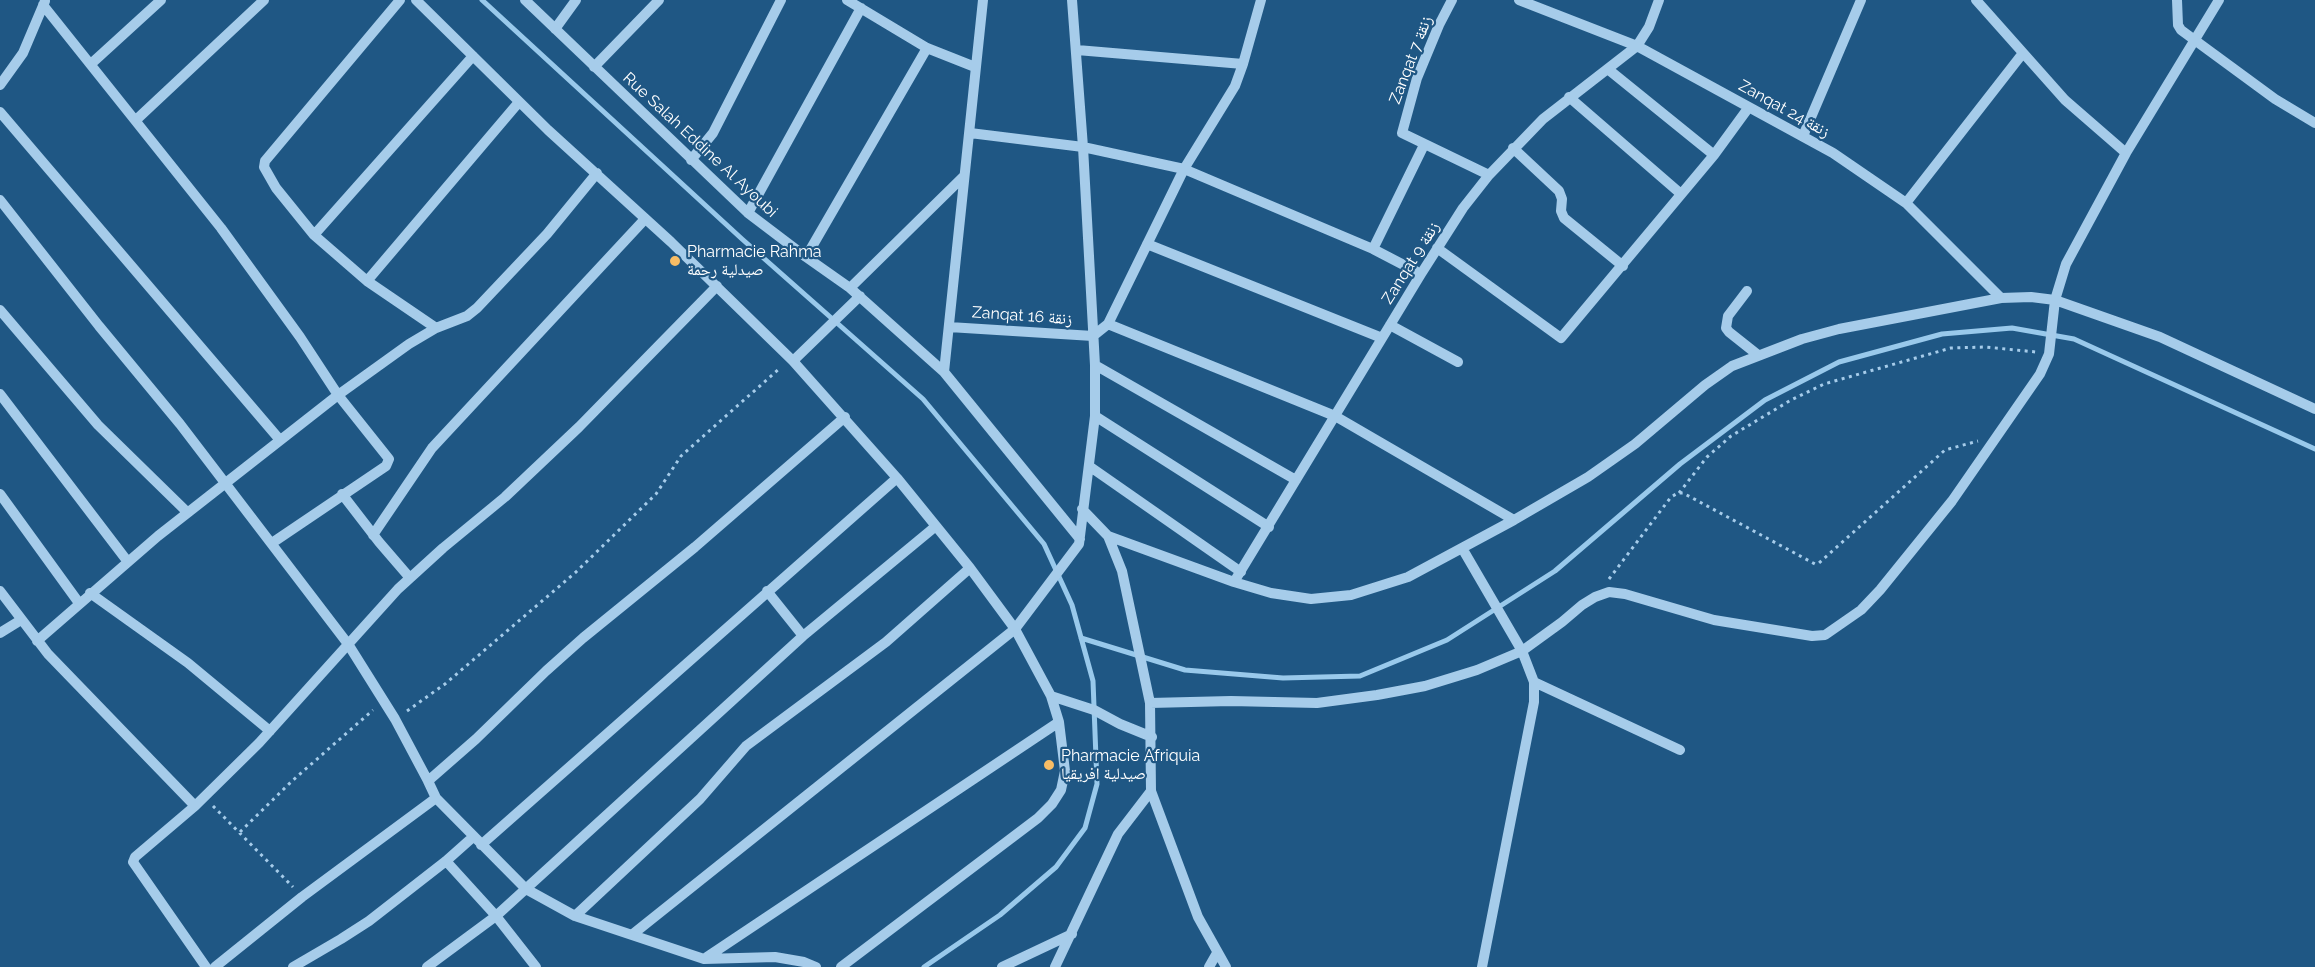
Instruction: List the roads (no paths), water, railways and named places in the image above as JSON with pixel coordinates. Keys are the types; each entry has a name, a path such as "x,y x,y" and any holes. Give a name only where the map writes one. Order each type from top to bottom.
{"street":[{"path":"92,63 161,0"},
{"path":"136,120 264,0"},
{"path":"399,0 265,161 264,167 276,188 314,235 367,281 436,328"},
{"path":"416,0 519,102 717,286 792,360 845,417 970,568 1015,628 1051,696 1059,722 1065,771 1060,790 1052,804 1038,818 841,967"},
{"name":"Rue Salah Eddine Al Ayoubi","path":"525,0 748,213 860,296 944,372 1079,541"},
{"path":"555,29 576,0"},
{"path":"594,67 659,0"},
{"path":"691,160 713,133 781,0"},
{"path":"848,0 927,48 975,67"},
{"path":"944,372 983,0"},
{"path":"633,934 1015,628 1079,541 1095,416 1095,365 1077,50 1072,0"},
{"path":"1092,336 1108,324 1184,169 1235,86 1261,0"},
{"name":"Zanqat 7 زنقة","path":"1424,145 1402,132 1417,78 1452,0"},
{"name":"Zanqat 24 زنقة","path":"1519,0 1637,46 1803,136 1859,170 1906,203 2001,298"},
{"name":"Zanqat 9 زنقة","path":"1234,582 1420,274 1463,208 1513,148 1569,97 1609,70 1637,46 1659,0"},
{"path":"1803,136 1861,0"},
{"path":"1976,0 2065,100 2126,153"},
{"path":"2177,0 2178,25 2181,30 2275,99 2315,123"},
{"path":"1150,703 1231,701 1317,703 1425,686 1477,670 1522,651 1595,597 1609,592 1625,594 1714,620 1812,636 1825,635 1861,610 1880,590 1952,501 2040,375 2050,350 2055,300 2066,264 2126,153 2219,0"},
{"path":"0,85 23,53 44,2 253,272 338,395 389,462 272,543"},
{"path":"748,213 861,8"},
{"path":"806,257 927,48"},
{"path":"1077,50 1243,64"},
{"path":"1906,203 2023,53"},
{"path":"314,235 473,56"},
{"path":"1609,70 1714,154"},
{"path":"1569,97 1682,194"},
{"path":"367,281 519,102"},
{"path":"1437,248 1561,338 1682,194 1749,107"},
{"path":"0,112 280,440"},
{"path":"970,133 1083,147 1184,169 1373,249 1420,274"},
{"path":"1373,249 1424,145 1489,175"},
{"path":"1513,148 1559,191 1562,199 1561,212 1564,218 1623,266"},
{"path":"37,641 90,593 187,512 338,395 409,344 436,328 467,316 477,308 547,234 597,173"},
{"path":"850,288 964,176"},
{"path":"0,200 180,424 348,644 395,719 436,798 526,889 575,916 704,959 775,957 804,962 816,967"},
{"path":"373,535 432,448 645,219"},
{"path":"1147,244 1383,338"},
{"path":"206,967 133,859 195,806 270,731 410,578 505,497 579,427 717,286"},
{"path":"1747,291 1725,323 1729,333 1758,355"},
{"path":"792,360 811,345 860,296"},
{"path":"1108,536 1234,582 1271,593 1311,599 1351,595 1408,577 1588,477 1635,444 1705,385 1732,366 1802,339 1839,329 2001,298 2031,297 2055,300 2160,337 2315,409"},
{"path":"0,310 64,388 98,425 187,512"},
{"path":"1108,324 1335,416 1514,520"},
{"path":"1390,325 1458,362"},
{"name":"Zanqat 16 زنقة","path":"949,327 1092,336"},
{"path":"1095,365 1296,480"},
{"path":"0,394 128,562"},
{"path":"1095,416 1269,527"},
{"path":"428,781 583,638 695,547 845,417"},
{"path":"1089,466 1241,572"},
{"path":"293,967 369,921 446,861 477,841 897,478"},
{"path":"0,494 79,603"},
{"path":"342,494 410,578"},
{"path":"1082,509 1108,536 1122,571 1150,703 1151,791 1198,917 1226,967"},
{"path":"427,967 496,916 802,636 936,526"},
{"path":"1462,548 1522,651 1534,682 1534,702 1482,967"},
{"path":"575,916 700,799 746,746 886,642 970,568"},
{"path":"0,591 37,641 195,806"},
{"path":"767,591 802,636"},
{"path":"90,593 188,663 270,731"},
{"path":"0,633 21,620"},
{"path":"1534,682 1680,750"},
{"path":"1051,696 1094,710 1152,737"},
{"path":"704,959 1059,722"},
{"path":"1055,967 1118,834 1151,791"},
{"path":"215,967 302,897 436,798"},
{"path":"446,861 496,916 536,967"},
{"path":"1002,967 1072,934"},
{"path":"1209,967 1217,953"}],"waterway":[{"path":"482,0 742,239 923,399 1044,544 1072,605 1093,681 1097,784 1085,828 1056,867 1000,915 924,967"},
{"path":"1081,638 1185,670 1283,678 1360,676 1447,640 1555,571 1680,464 1765,400 1839,362 1942,334 2012,328 2074,339 2315,449"}],"place":[{"name":"Pharmacie Rahma صيدلية رحمة","path":"675,261"},
{"name":"Pharmacie Afriquia صيدلية افريقيا","path":"1049,765"}]}
